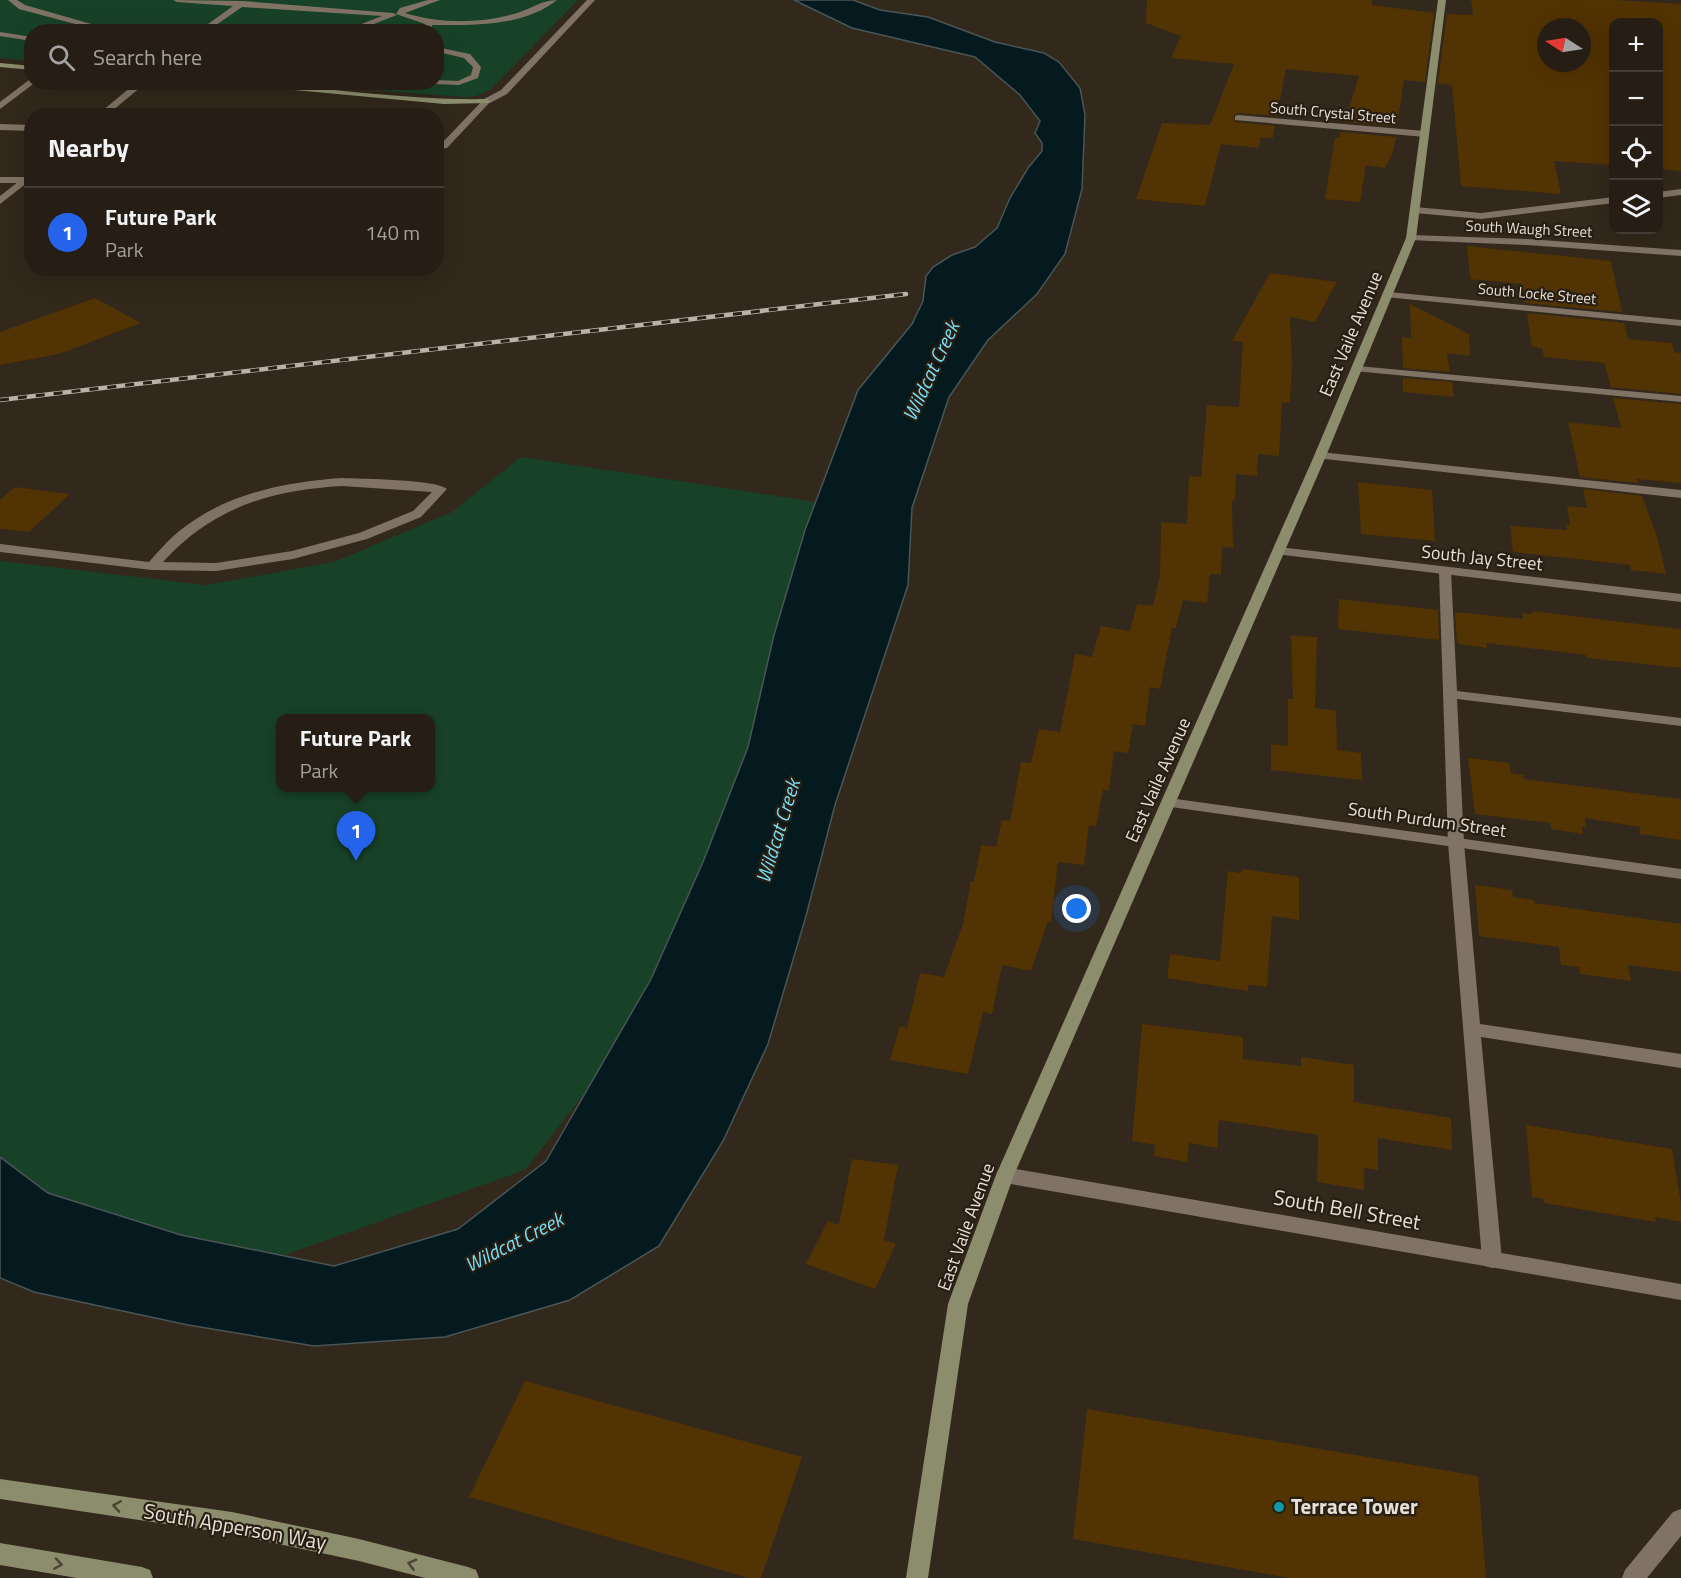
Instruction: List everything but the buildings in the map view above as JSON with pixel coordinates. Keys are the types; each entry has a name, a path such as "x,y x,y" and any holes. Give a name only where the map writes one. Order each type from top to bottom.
{"street":[{"path":"12,0 22,7 86,24"},
{"path":"177,0 244,2 399,13 422,24"},
{"path":"397,0 399,13"},
{"path":"368,24 435,0"},
{"path":"444,26 503,21 531,12 554,0"},
{"path":"444,146 487,101 504,92 591,0"},
{"name":"East Vaile Avenue","path":"917,1578 958,1304 1005,1175 1358,369 1411,238 1442,0"},
{"path":"212,24 244,2"},
{"path":"0,34 24,38"},
{"path":"444,51 467,56 477,67 475,76 459,83 444,82"},
{"path":"0,65 24,67"},
{"path":"0,106 24,88"},
{"path":"110,108 133,90"},
{"path":"305,90 444,102 487,101"},
{"name":"South Crystal Street","path":"1238,118 1425,134"},
{"path":"0,127 24,128"},
{"path":"0,180 24,177"},
{"path":"0,201 24,180"},
{"path":"1663,194 1681,192"},
{"path":"1415,210 1481,216 1609,201"},
{"name":"South Waugh Street","path":"1411,238 1527,242 1681,253"},
{"name":"South Locke Street","path":"1389,295 1681,322"},
{"path":"1358,369 1681,399"},
{"path":"1320,456 1681,494"},
{"path":"0,548 152,566 216,567 293,555 363,536 417,514 441,489 360,481 310,483 255,495 220,510 185,532 152,566"},
{"name":"South Jay Street","path":"1279,551 1681,598"},
{"path":"1445,572 1456,843 1492,1260"},
{"path":"1449,694 1681,722"},
{"name":"South Purdum Street","path":"1169,803 1681,874"},
{"path":"1472,1029 1681,1061"},
{"name":"South Bell Street","path":"1005,1175 1681,1292"},
{"name":"South Apperson Way","path":"0,1489 232,1523 468,1578"},
{"path":"1640,1577 1681,1519"},
{"path":"0,1554 142,1578"}],"green space":[{"path":"0,0 578,0 491,89 476,96 372,90 444,90 444,24 24,24 24,60 0,58"},
{"path":"521,457 816,502 748,747 675,976 525,1170 219,1278 0,1214 0,561 206,585 334,562 452,512"}],"water":[{"name":"Wildcat Creek","path":"794,0 853,0 880,10 928,17 995,42 1044,53 1059,62 1080,88 1085,115 1082,189 1065,254 1037,294 988,340 949,397 912,508 908,585 835,805 806,916 768,1044 723,1141 659,1246 570,1300 445,1337 314,1346 188,1325 34,1292 0,1278 0,1157 48,1193 181,1235 334,1266 458,1229 546,1161 651,979 703,862 748,747 774,635 805,530 858,390 912,324 923,301 926,276 933,267 952,255 975,247 997,228 1010,198 1028,168 1042,151 1042,143 1035,133 1040,121 1020,95 975,57 852,28"}],"railway":[{"path":"0,400 906,294"}],"place":[{"name":"Future Park","path":"356,861"},
{"name":"Terrace Tower","path":"1279,1507"}]}
